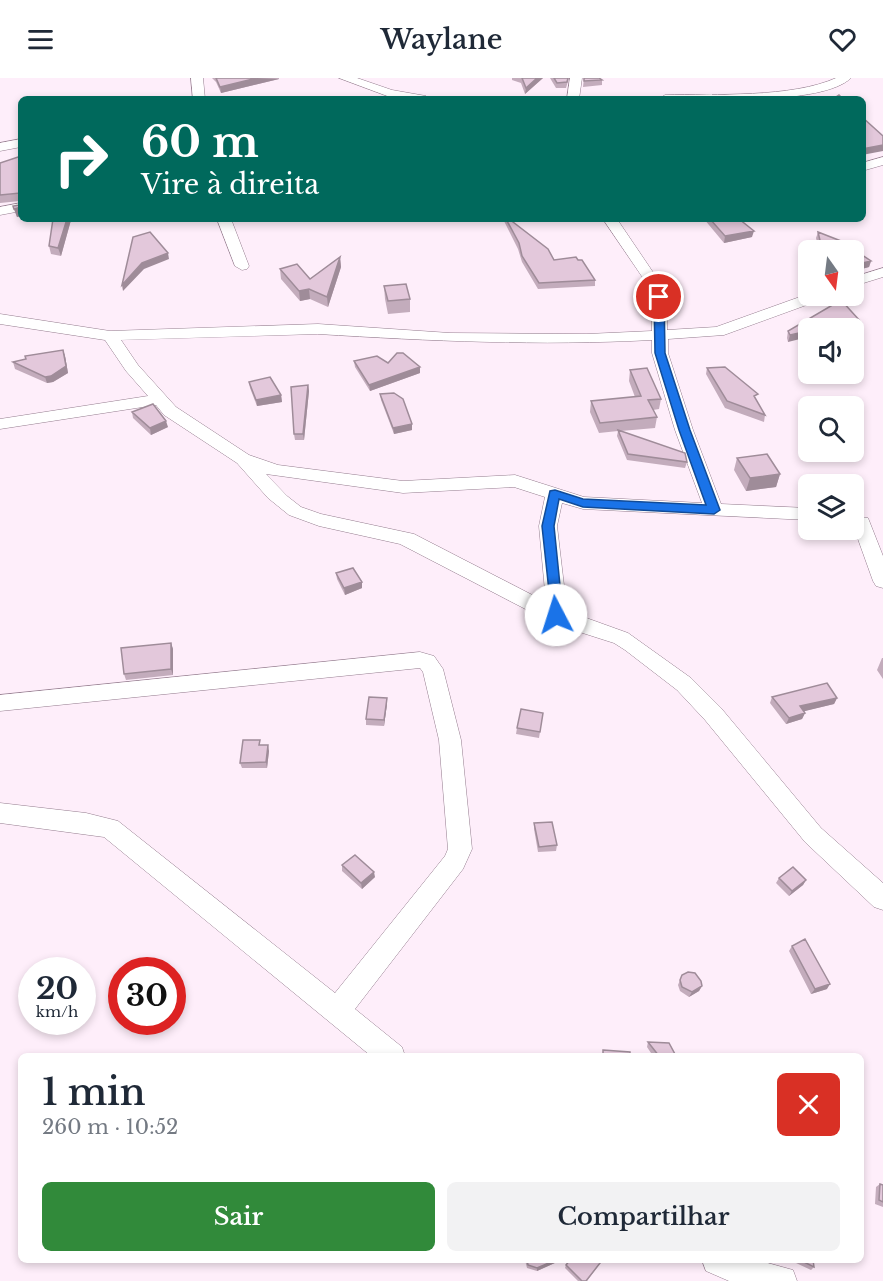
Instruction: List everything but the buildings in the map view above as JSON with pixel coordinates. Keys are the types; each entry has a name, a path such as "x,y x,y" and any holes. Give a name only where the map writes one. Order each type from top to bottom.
{"street":[{"path":"197,78 199,96"},
{"path":"345,78 402,96"},
{"path":"573,96 576,78"},
{"path":"765,96 798,95 845,78"},
{"path":"0,147 18,144"},
{"path":"866,166 883,161"},
{"path":"0,211 18,208"},
{"path":"225,222 242,266"},
{"path":"612,222 657,290 660,353 714,510"},
{"path":"864,279 883,272"},
{"path":"0,319 110,336 318,329 450,338 587,339 718,332 798,303"},
{"path":"110,336 157,400 243,459 273,493 295,511 311,518 390,533 407,539 556,615 621,638 684,684 720,721 792,813 883,899"},
{"path":"0,424 157,400"},
{"path":"243,459 290,474 403,487 515,481 583,503 798,514"},
{"path":"555,494 548,526 556,615"},
{"path":"864,524 883,529"},
{"path":"864,538 883,582"},
{"path":"0,703 420,660 427,662 433,669 450,740 459,849 455,862 337,1011"},
{"path":"0,813 110,828 388,1053"},
{"path":"724,1263 744,1272 782,1281"}],"route":[{"path":"556,615 548,526 555,494 583,503 714,510 684,430 660,353 659,297"}]}
